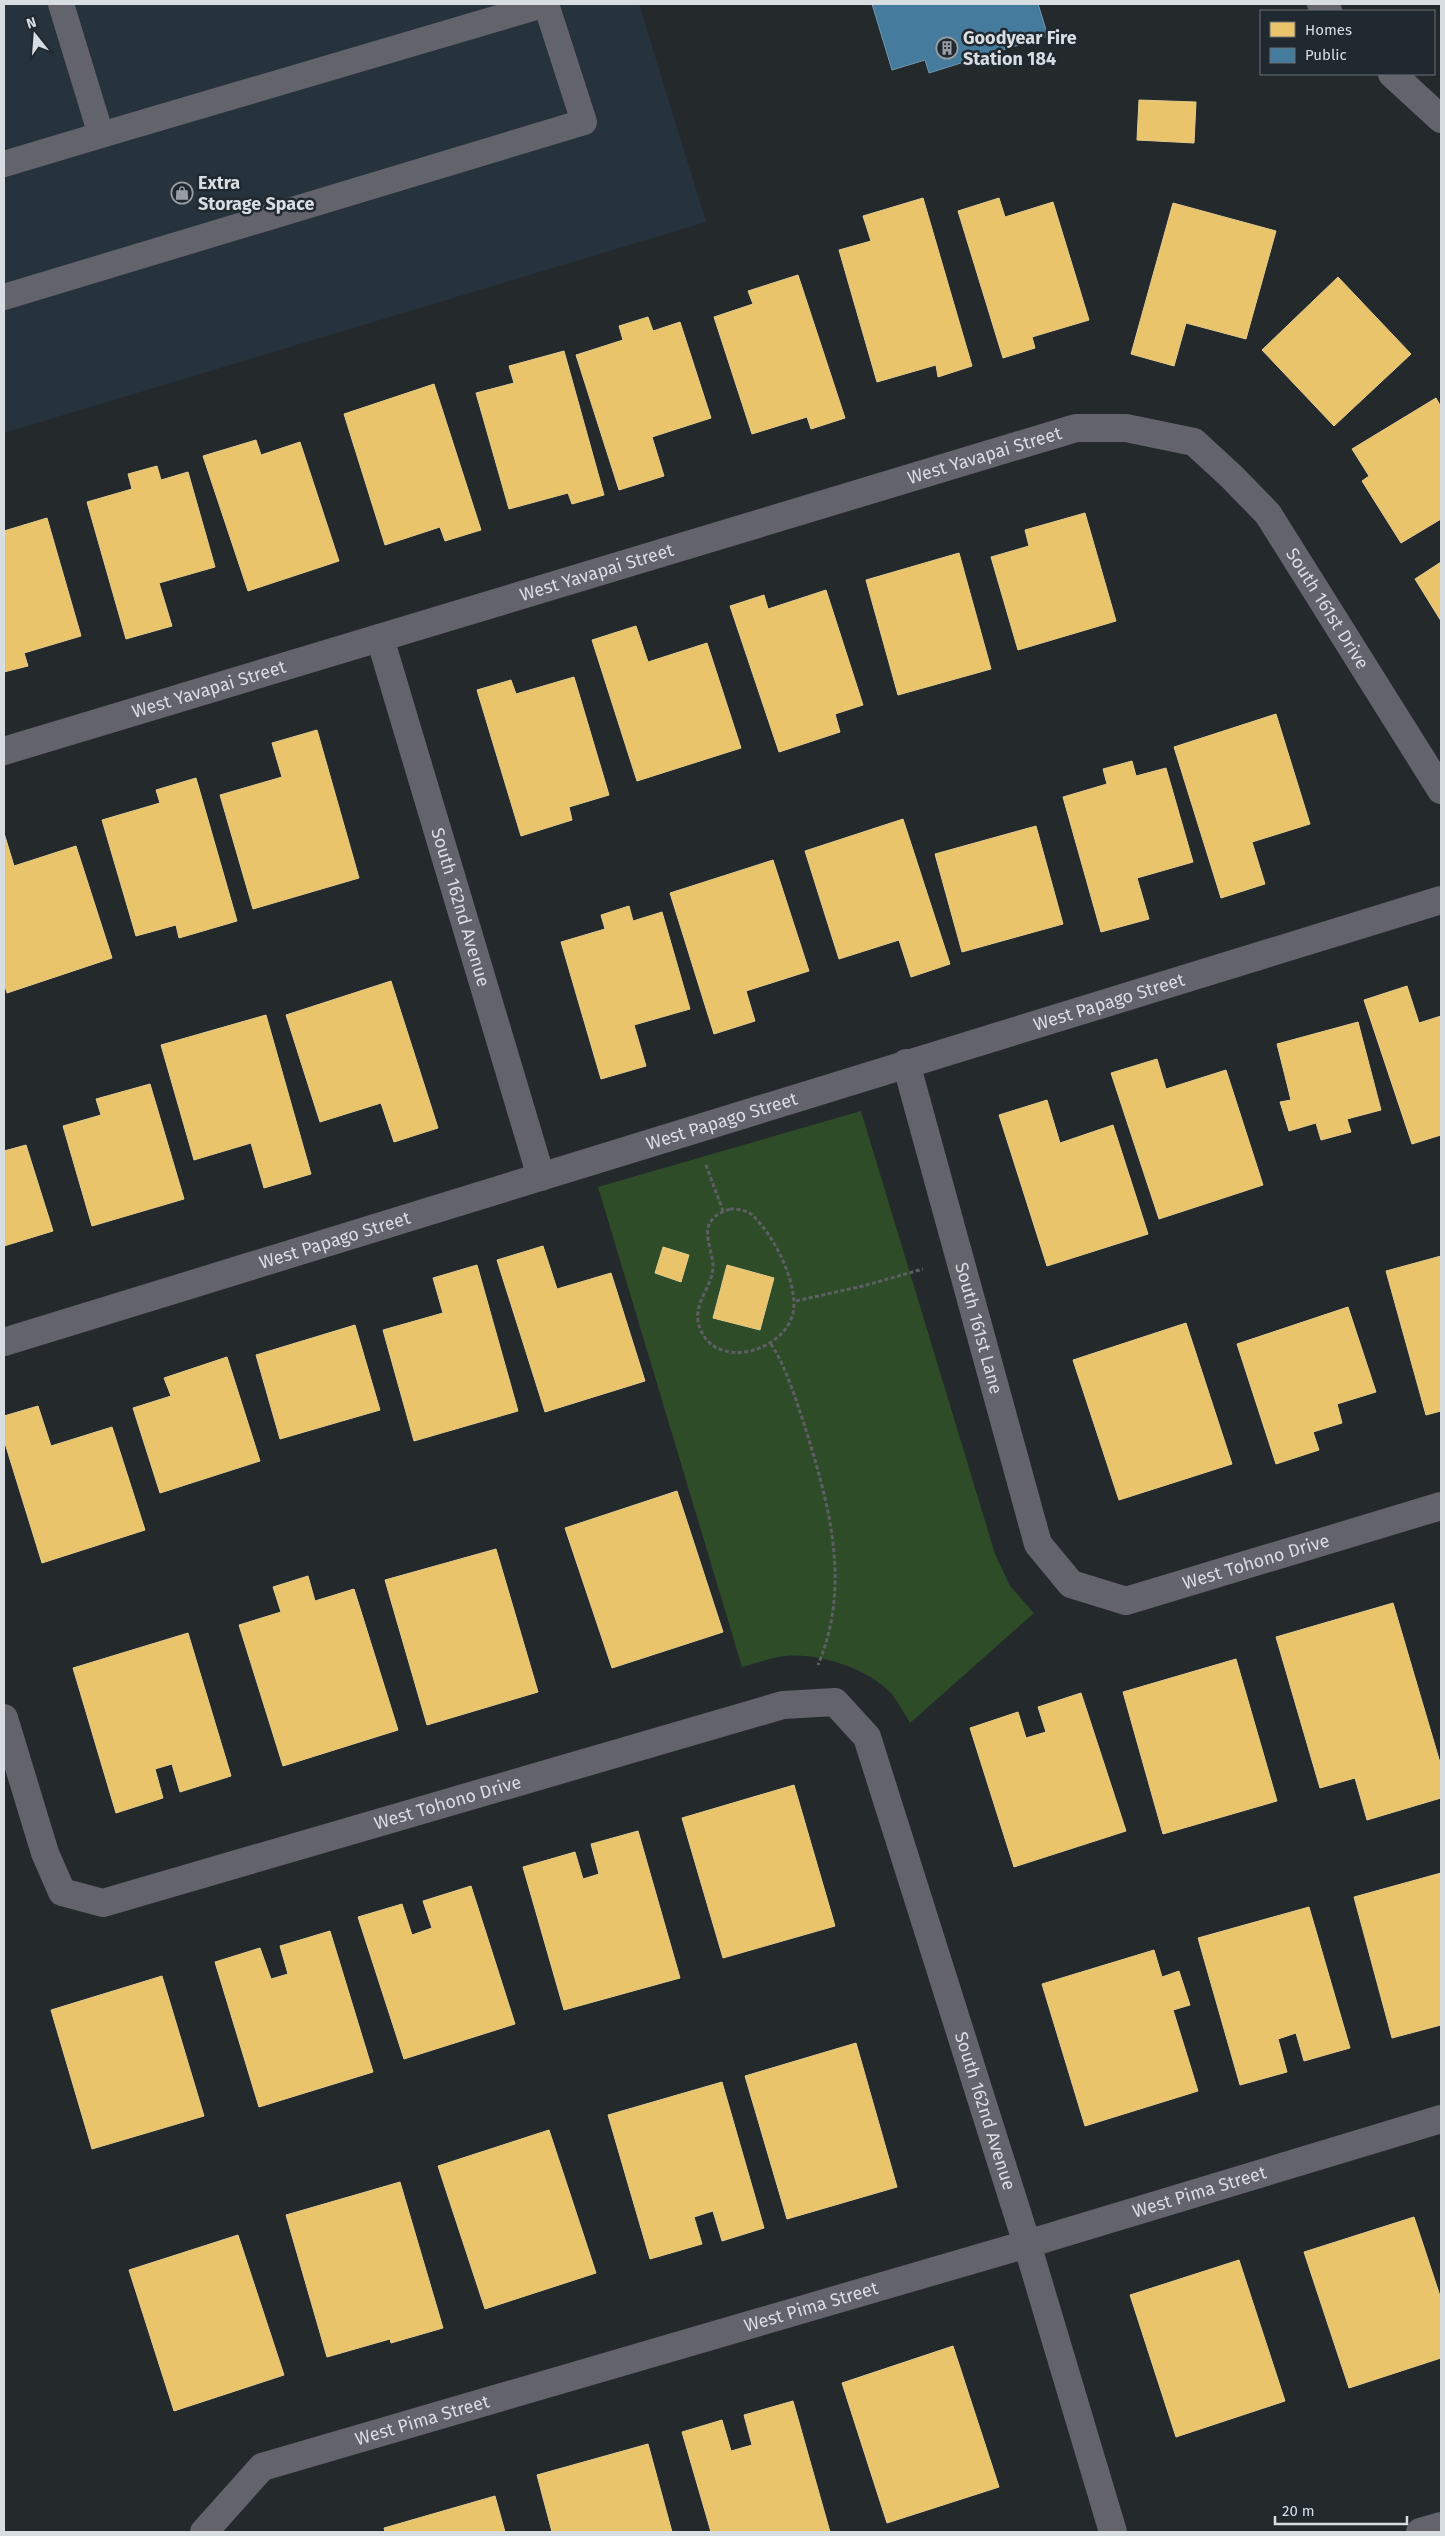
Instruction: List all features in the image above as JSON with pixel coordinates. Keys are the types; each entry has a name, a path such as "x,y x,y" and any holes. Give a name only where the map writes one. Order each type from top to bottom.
{"street":[{"path":"1393,75 1441,119"},
{"name":"West Yavapai Street","path":"4,751 1076,428 1126,428 1194,442"},
{"name":"South 161st Drive","path":"1194,442 1232,476 1268,514 1441,790"},
{"name":"South 162nd Avenue","path":"380,638 541,1177"},
{"name":"West Papago Street","path":"4,1342 1441,900"},
{"name":"South 161st Lane","path":"906,1063 1038,1544 1071,1584"},
{"name":"West Tohono Drive","path":"1071,1584 1126,1601 1441,1506"},
{"name":"South 162nd Avenue","path":"835,1702 867,1737 1027,2244 1113,2532"},
{"name":"West Tohono Drive","path":"4,1718 45,1853 62,1892 103,1903 783,1706 835,1702"},
{"name":"West Pima Street","path":"204,2532 262,2467 1027,2244 1441,2119"},
{"path":"1420,2532 1441,2526"}],"lane":[{"path":"61,4 101,135"},
{"path":"4,164 546,4 584,122 4,297"}],"path":[{"path":"695,1129 723,1211"},
{"path":"739,1209 750,1213 760,1223 785,1265 794,1285 796,1301 792,1319 782,1335 771,1344 741,1354 726,1352 712,1344 703,1334 698,1321 698,1307 713,1268 706,1236 709,1226 723,1211 739,1209"},
{"path":"796,1301 863,1286 960,1260"},
{"path":"771,1344 778,1354 797,1405 817,1465 829,1514 836,1567 835,1596 833,1621 817,1667 835,1702"}],"shaded area":[{"path":"4,4 639,4 706,222 4,433"}],"green space":[{"path":"861,1111 995,1554 1010,1586 1034,1613 910,1723 894,1696 881,1684 869,1676 839,1663 808,1656 793,1656 774,1658 742,1667 598,1187"}],"building: Homes":[{"path":"1139,100 1196,102 1194,143 1137,140"},
{"path":"923,198 972,366 938,377 936,365 877,382 839,250 871,241 863,216"},
{"path":"999,198 1005,217 1053,202 1089,320 1032,337 1035,348 1003,358 958,211"},
{"path":"1173,203 1276,231 1246,339 1186,323 1174,366 1131,354"},
{"path":"798,275 845,418 811,429 807,417 752,434 714,317 753,304 748,291"},
{"path":"1338,277 1411,354 1334,426 1262,350"},
{"path":"648,317 653,331 680,322 711,418 652,437 664,476 619,490 576,355 623,340 619,326"},
{"path":"564,351 604,495 572,504 568,493 509,509 476,393 514,383 509,366"},
{"path":"434,384 481,530 445,541 440,527 385,545 344,414"},
{"path":"1436,398 1441,407 1441,519 1401,543 1362,481 1369,476 1352,449"},
{"path":"256,440 261,455 300,442 339,561 248,591 203,456"},
{"path":"157,466 161,480 188,472 215,567 159,583 172,626 126,639 87,502 132,489 128,474"},
{"path":"1085,513 1116,621 1018,650 991,557 1029,546 1025,530"},
{"path":"47,518 81,636 24,653 28,666 4,672 4,531"},
{"path":"959,553 991,669 898,695 866,580"},
{"path":"1441,562 1441,621 1415,579"},
{"path":"826,590 863,705 835,714 840,732 779,752 730,606 764,595 768,609"},
{"path":"636,626 648,662 707,643 741,748 637,781 592,640"},
{"path":"574,677 609,795 569,807 572,820 521,836 477,690 511,680 516,694"},
{"path":"1276,714 1310,824 1252,842 1265,884 1221,898 1174,747"},
{"path":"317,730 359,878 253,909 220,795 282,777 272,743"},
{"path":"1132,761 1136,776 1166,768 1193,862 1137,878 1149,919 1101,932 1063,797 1107,784 1103,769"},
{"path":"196,778 237,921 179,938 176,925 136,936 102,820 160,803 156,790"},
{"path":"903,819 950,964 911,977 899,940 839,959 805,851"},
{"path":"1036,826 1063,924 962,952 935,854"},
{"path":"4,833 14,866 76,846 112,958 7,993 4,983"},
{"path":"773,860 809,971 746,991 755,1021 714,1034 670,893"},
{"path":"629,906 633,921 662,912 690,1009 634,1025 646,1066 601,1079 561,942 605,929 601,915"},
{"path":"391,981 438,1128 394,1142 381,1103 320,1122 286,1015"},
{"path":"1407,986 1419,1023 1441,1016 1441,1135 1412,1144 1364,1000"},
{"path":"266,1015 311,1174 264,1188 251,1143 194,1160 161,1045"},
{"path":"1358,1022 1381,1110 1347,1119 1351,1132 1321,1140 1316,1123 1289,1131 1280,1102 1291,1100 1277,1044"},
{"path":"1157,1059 1166,1089 1226,1070 1263,1185 1159,1219 1111,1073"},
{"path":"150,1084 184,1199 92,1226 63,1126 101,1115 96,1099"},
{"path":"1047,1100 1060,1143 1113,1125 1148,1234 1047,1266 999,1115"},
{"path":"26,1145 53,1231 4,1246 4,1151"},
{"path":"543,1246 557,1289 611,1273 645,1381 545,1412 497,1260"},
{"path":"663,1247 689,1255 681,1282 655,1273"},
{"path":"1441,1256 1441,1411 1426,1415 1386,1271"},
{"path":"477,1265 518,1411 414,1441 383,1330 443,1313 433,1278"},
{"path":"727,1265 774,1278 760,1330 713,1318"},
{"path":"1348,1307 1376,1392 1337,1404 1342,1423 1313,1432 1319,1450 1276,1464 1237,1344"},
{"path":"1186,1323 1232,1464 1119,1500 1073,1360"},
{"path":"355,1325 380,1410 280,1439 256,1355"},
{"path":"227,1357 260,1461 160,1493 133,1408 171,1396 164,1378"},
{"path":"38,1406 51,1446 112,1427 145,1530 42,1563 4,1440 4,1416"},
{"path":"677,1491 723,1632 612,1668 565,1528"},
{"path":"496,1549 538,1692 427,1725 385,1580"},
{"path":"308,1576 315,1601 354,1589 398,1730 283,1766 239,1625 281,1612 273,1587"},
{"path":"1393,1603 1441,1766 1441,1798 1367,1820 1355,1778 1320,1788 1276,1637"},
{"path":"188,1633 231,1776 180,1792 172,1764 155,1769 163,1798 116,1813 73,1668"},
{"path":"1236,1659 1277,1801 1163,1834 1123,1692"},
{"path":"1081,1693 1126,1831 1014,1867 970,1728 1018,1712 1026,1738 1046,1732 1038,1707"},
{"path":"794,1785 835,1926 723,1958 682,1818"},
{"path":"638,1831 680,1978 564,2010 523,1867 575,1852 583,1879 599,1874 591,1844"},
{"path":"1441,1873 1441,2025 1392,2038 1354,1897"},
{"path":"471,1886 515,2024 404,2059 358,1917 402,1904 412,1935 432,1928 423,1901"},
{"path":"1309,1907 1350,2048 1304,2061 1296,2033 1278,2039 1287,2072 1240,2085 1198,1938"},
{"path":"330,1931 373,2072 259,2107 215,1962 260,1948 271,1979 288,1974 280,1946"},
{"path":"1154,1950 1162,1977 1179,1971 1190,2005 1173,2010 1198,2091 1085,2126 1042,1984"},
{"path":"162,1976 204,2116 92,2149 51,2010"},
{"path":"856,2043 897,2187 787,2219 745,2076"},
{"path":"722,2082 764,2228 722,2241 713,2211 694,2217 702,2244 650,2259 608,2115"},
{"path":"549,2130 596,2273 485,2309 438,2166"},
{"path":"400,2182 443,2328 391,2343 390,2339 327,2357 286,2215"},
{"path":"1414,2217 1441,2299 1441,2358 1349,2388 1304,2252"},
{"path":"238,2235 284,2375 174,2411 129,2270"},
{"path":"1239,2260 1285,2401 1176,2437 1130,2295"},
{"path":"953,2346 999,2487 887,2523 842,2383"},
{"path":"793,2401 830,2532 711,2532 682,2432 722,2420 731,2451 752,2445 744,2415"},
{"path":"648,2444 672,2532 552,2532 537,2475"},
{"path":"495,2496 505,2532 385,2532 384,2528"}],"building: Public":[{"name":"Goodyear Fire Station 184","path":"872,4 1038,4 1048,36 929,73 925,60 892,70"}],"place":[{"name":"Goodyear Fire Station 184","path":"947,48"},
{"name":"Extra Storage Space","path":"182,193"}]}
